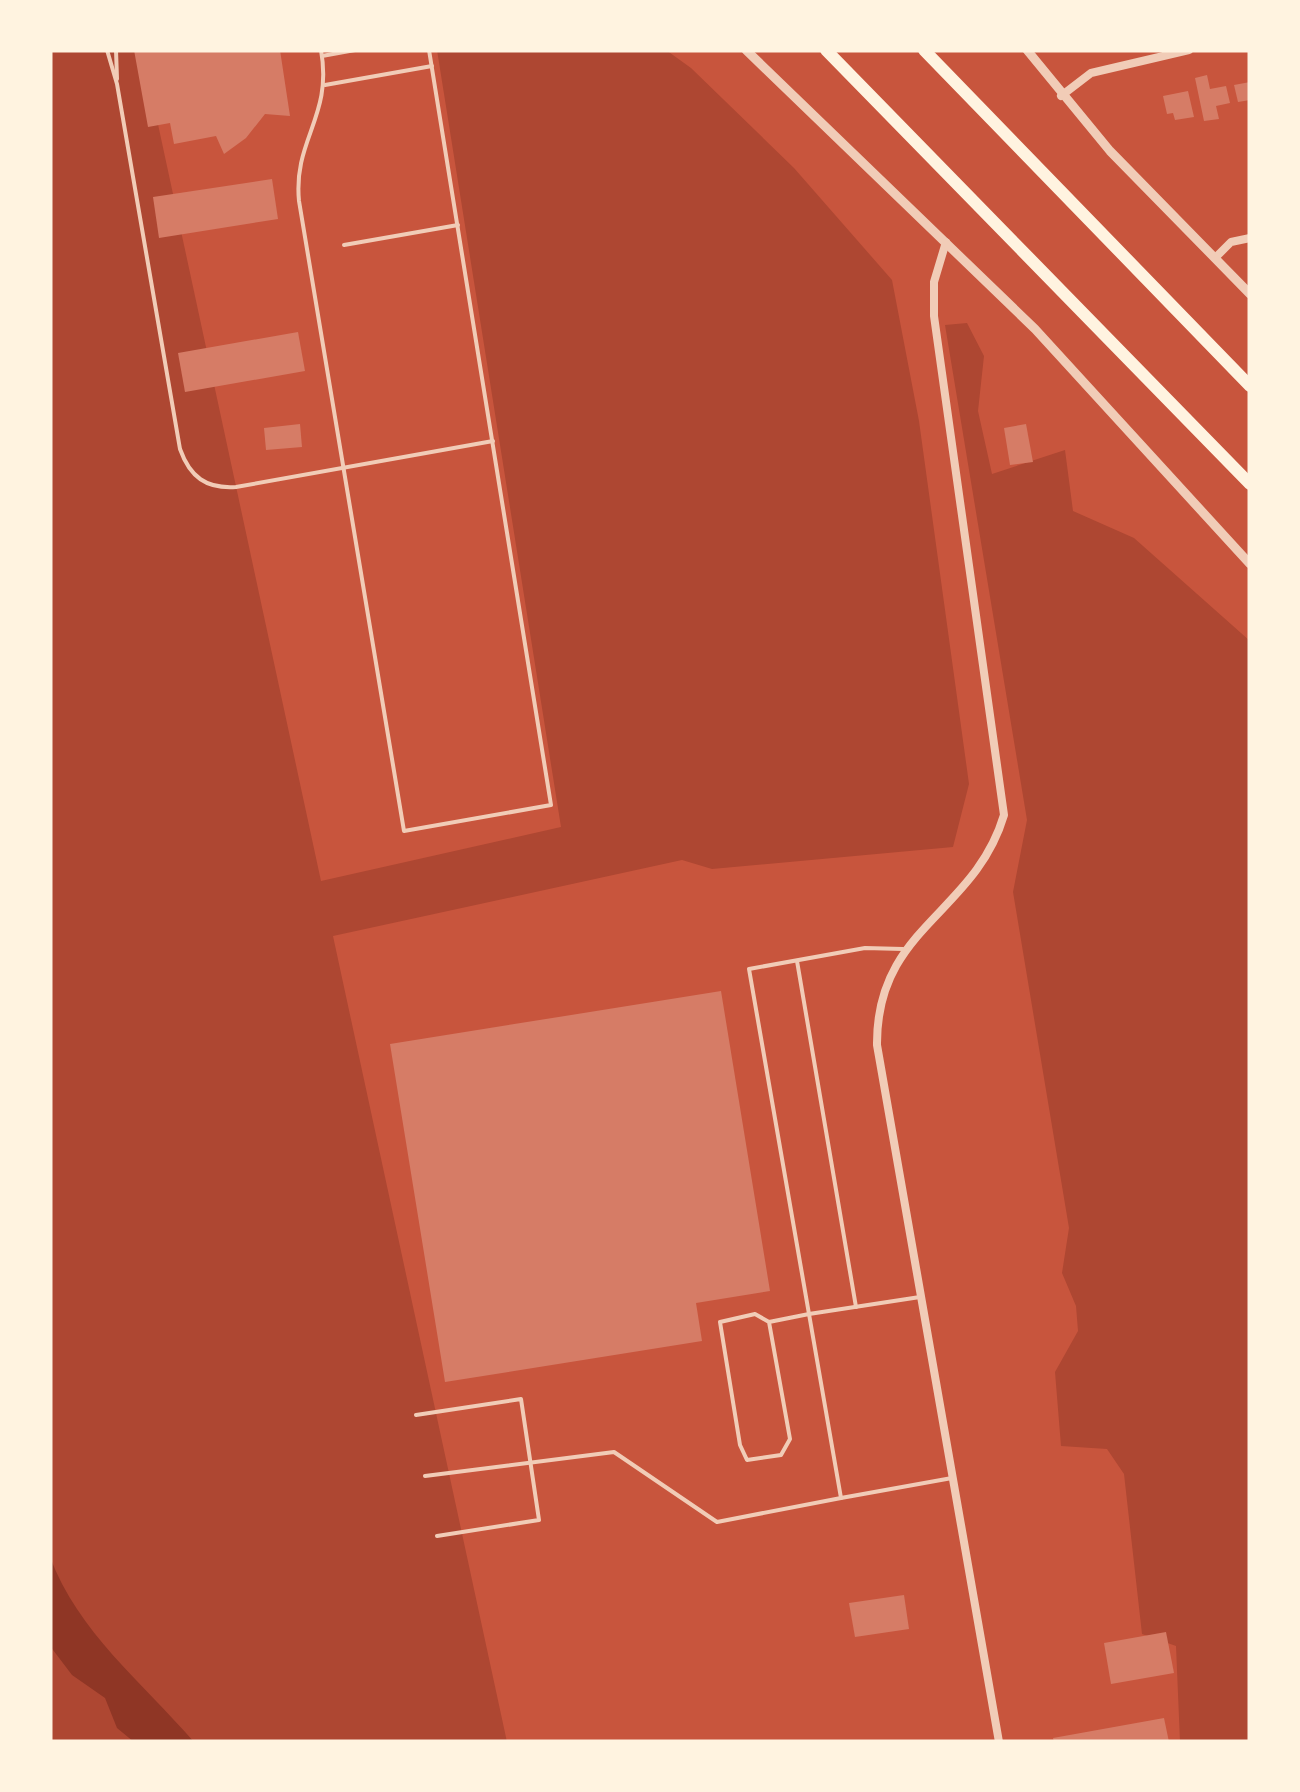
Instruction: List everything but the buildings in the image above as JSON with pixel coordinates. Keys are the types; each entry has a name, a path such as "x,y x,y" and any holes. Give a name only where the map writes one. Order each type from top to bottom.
{"highway":[{"path":"926,52 1250,386"},
{"path":"829,53 1250,484"}],"street":[{"path":"746,50 1035,329 1250,564"},
{"path":"1027,50 1061,96 1250,294"},
{"path":"1061,96 1090,73 1189,50"},
{"path":"1215,258 1231,242 1250,238"},
{"path":"946,242 934,282 934,316 1004,815 990,855 974,878 903,949 880,999 877,1045 1000,1742"}],"lane":[{"path":"107,50 117,84 178,436 188,467 200,481 226,488 493,441"},
{"path":"116,50 117,84"},
{"path":"355,50 322,53 325,85 297,184 404,831 551,805 429,50"},
{"path":"325,85 432,66"},
{"path":"344,245 458,225"},
{"path":"841,1498 749,969 865,948 903,949"},
{"path":"797,960 856,1306"},
{"path":"768,1322 790,1439 781,1455 747,1460 740,1445 720,1322 755,1314 768,1322 920,1297"},
{"path":"416,1414 521,1399 539,1520 438,1536"},
{"path":"425,1476 614,1452 718,1522 952,1478"}],"shaded area":[{"path":"50,50 142,50 321,881 561,827 437,50 666,50 691,68 794,168 892,280 919,421 969,784 953,847 712,869 682,860 333,936 507,1742 50,1742"},
{"path":"967,323 984,356 978,411 992,474 1065,450 1073,511 1134,538 1250,641 1250,1742 1180,1742 1176,1646 1142,1634 1124,1474 1107,1449 1061,1446 1055,1372 1078,1331 1076,1306 1062,1273 1069,1228 1013,892 1027,820 945,325"},
{"path":"50,1557 62,1584 94,1633 194,1742 134,1742 117,1728 105,1698 72,1675 50,1646"}]}
